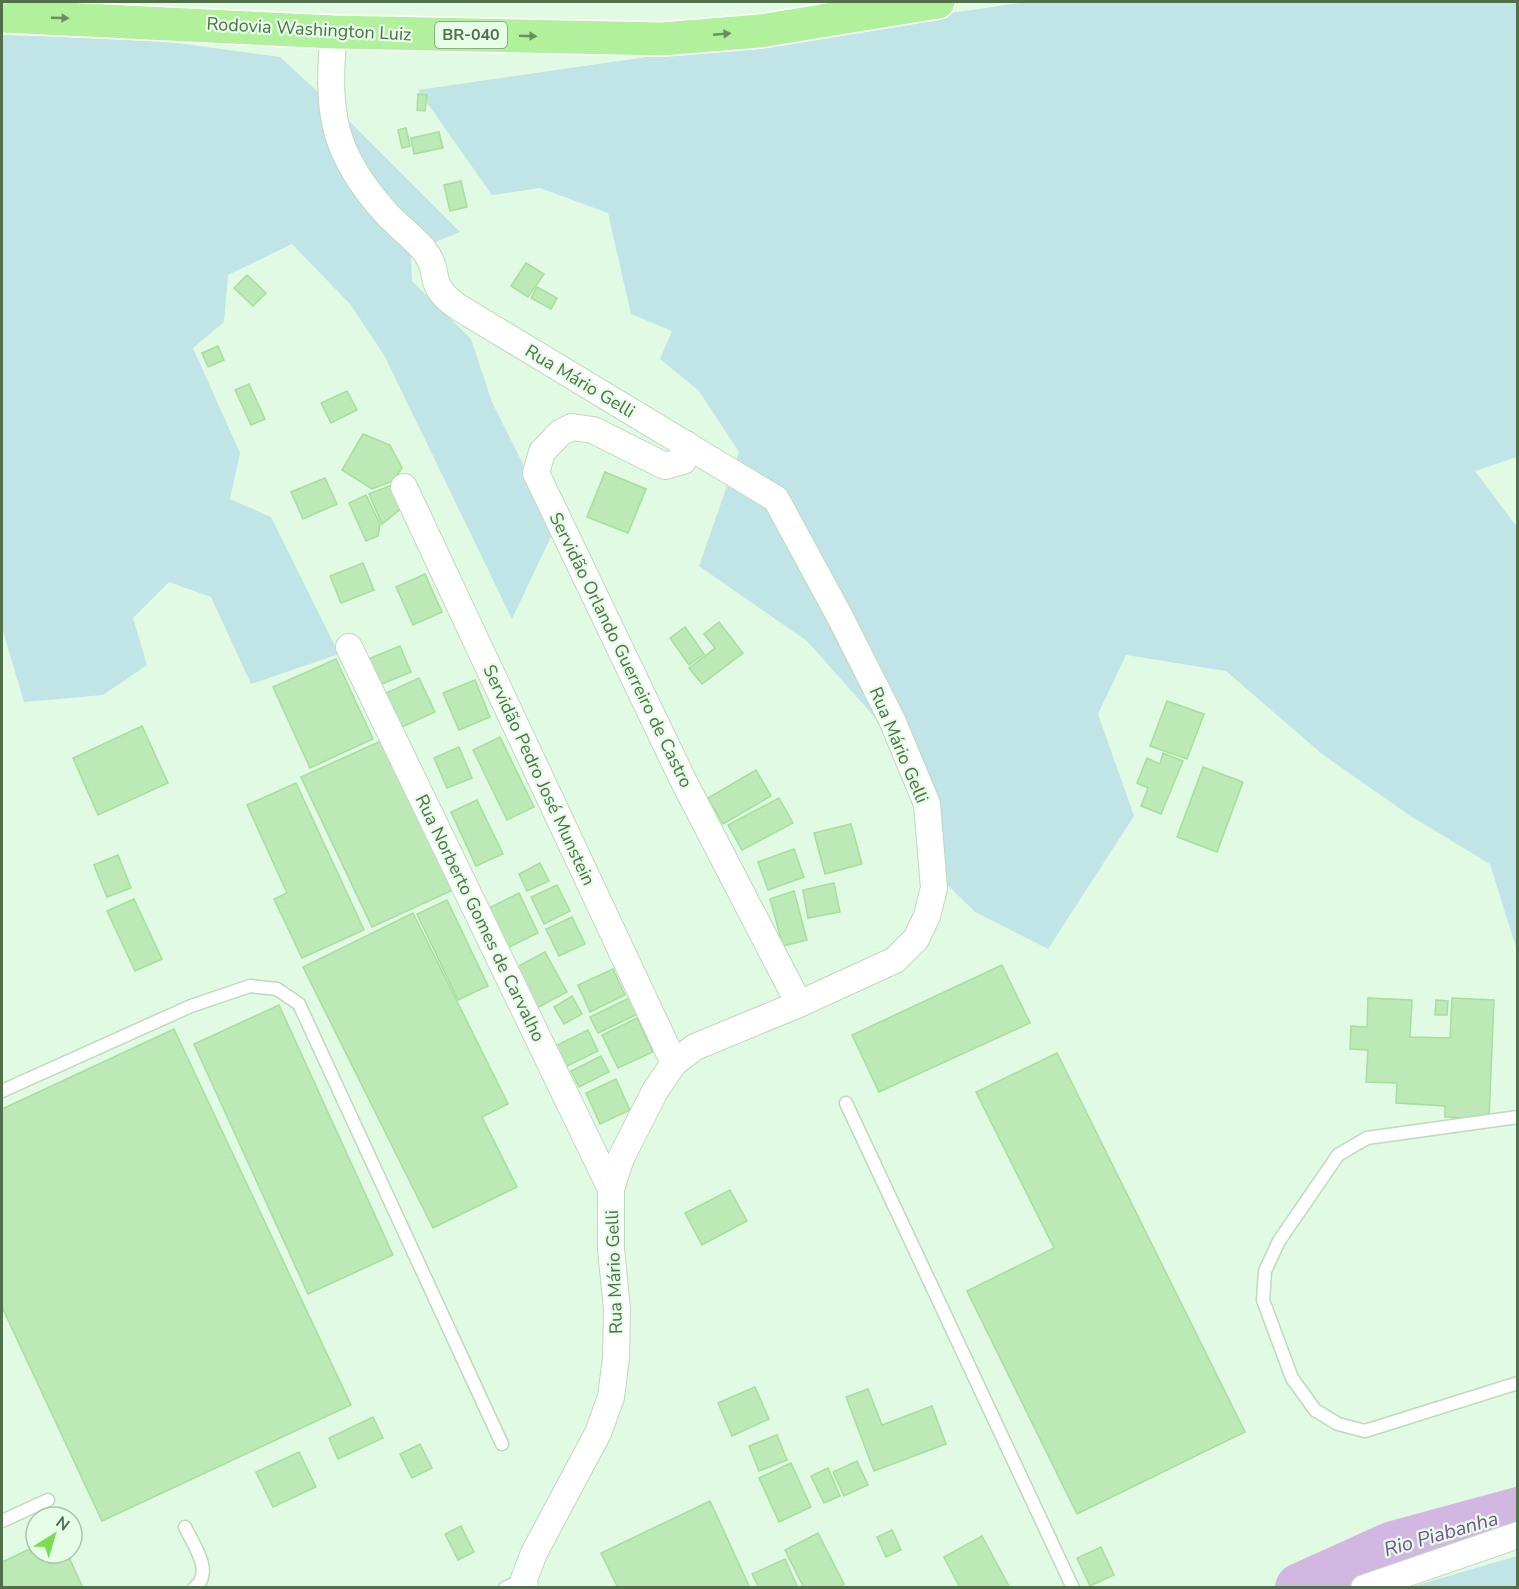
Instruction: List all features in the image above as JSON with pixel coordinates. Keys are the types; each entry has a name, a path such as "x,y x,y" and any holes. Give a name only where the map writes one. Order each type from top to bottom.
{"highway":[{"name":"Rodovia Washington Luiz","path":"2,16 334,32 662,39 760,31 938,2"}],"street":[{"name":"Rua Mário Gelli","path":"334,32 330,93 337,136 347,160 362,182 385,212 430,259 439,291 458,306 776,500 839,615 892,720 927,804 934,888 927,916 916,939 895,960 800,1004 695,1047 674,1063 636,1126 611,1189 610,1249 617,1309 616,1358 611,1397 598,1433 518,1585"},
{"name":"Servidão Orlando Guerreiro de Castro","path":"686,444 683,461 665,466 592,430 572,427 560,433 542,452 536,473 683,780 800,1004"},
{"name":"Servidão Pedro José Munstein","path":"404,487 674,1063"},
{"name":"Rua Norberto Gomes de Carvalho","path":"349,647 611,1189"},
{"path":"1364,1587 1518,1535"}],"lane":[{"path":"2,1091 191,1006 250,986 278,989 299,1004 502,1444"},
{"path":"846,1103 1073,1587"},
{"path":"1518,1117 1366,1138 1338,1155 1279,1241 1265,1271 1263,1300 1292,1378 1315,1410 1338,1424 1365,1431 1518,1383"},
{"path":"2,1521 48,1500"},
{"path":"184,1527 204,1569 202,1579 194,1587"}],"shaded area":[{"path":"1027,2 1517,2 1517,457 1475,471 1517,527 1517,951 1490,864 1409,815 1322,754 1226,671 1126,655 1098,714 1134,816 1048,949 975,912 925,863 914,768 871,713 807,641 699,566 739,452 699,391 660,359 672,331 631,314 608,213 540,188 492,195 418,90"},
{"path":"2,35 154,40 280,57 346,118 460,232 411,252 412,281 471,339 492,402 555,528 512,619 384,355 350,304 292,244 228,275 224,322 193,348 240,453 230,499 271,517 339,654 251,684 211,597 169,582 133,618 147,665 103,695 24,702 2,628"},
{"path":"1517,1556 1517,1587 1411,1587"}],"building":[{"path":"418,94 427,95 425,111 417,110"},
{"path":"406,128 410,146 402,148 398,130"},
{"path":"439,132 443,148 414,154 411,138"},
{"path":"461,181 467,207 450,211 444,185"},
{"path":"526,263 544,274 528,297 511,286"},
{"path":"247,275 266,293 253,306 234,288"},
{"path":"537,287 557,298 551,309 531,298"},
{"path":"218,346 224,360 208,367 202,353"},
{"path":"249,384 265,419 251,425 235,390"},
{"path":"347,391 357,410 331,423 321,403"},
{"path":"363,434 390,445 402,468 393,481 372,489 342,470"},
{"path":"605,472 646,489 628,533 587,517"},
{"path":"325,478 337,504 303,519 291,492"},
{"path":"392,485 402,508 382,524 369,494"},
{"path":"366,495 380,524 378,536 366,541 349,503"},
{"path":"363,563 374,590 341,603 330,576"},
{"path":"425,574 442,612 413,625 396,587"},
{"path":"719,622 743,653 702,684 689,668 715,648 704,634"},
{"path":"685,627 704,654 689,665 670,638"},
{"path":"400,646 411,672 377,686 366,660"},
{"path":"336,659 373,739 310,768 273,687"},
{"path":"419,678 435,712 400,728 384,694"},
{"path":"475,680 490,717 459,730 443,693"},
{"path":"1167,701 1204,714 1187,759 1150,746"},
{"path":"142,726 168,783 98,815 73,758"},
{"path":"500,737 534,807 507,820 473,750"},
{"path":"383,740 453,890 372,927 301,777"},
{"path":"459,747 472,778 447,788 434,758"},
{"path":"1163,753 1183,761 1161,814 1141,806 1148,788 1137,783 1147,758 1160,764"},
{"path":"1203,767 1243,782 1217,852 1177,837"},
{"path":"756,770 771,796 723,824 708,798"},
{"path":"296,783 364,930 302,958 274,899 287,893 247,805"},
{"path":"779,798 793,823 742,850 728,825"},
{"path":"477,800 503,854 476,866 451,812"},
{"path":"851,824 862,864 825,874 814,833"},
{"path":"794,849 804,877 768,890 758,862"},
{"path":"118,855 131,888 107,897 94,865"},
{"path":"540,863 549,881 527,891 519,874"},
{"path":"834,883 840,912 808,918 803,890"},
{"path":"557,885 570,911 544,924 531,897"},
{"path":"794,891 807,940 783,946 770,899"},
{"path":"519,893 538,933 505,949 485,910"},
{"path":"134,899 162,959 135,971 107,911"},
{"path":"447,900 488,986 458,1000 417,914"},
{"path":"413,913 508,1104 482,1117 517,1187 433,1228 303,967"},
{"path":"572,917 585,944 559,956 546,929"},
{"path":"545,952 567,992 535,1009 513,969"},
{"path":"1002,965 1030,1023 879,1092 852,1035"},
{"path":"613,969 625,995 590,1012 578,985"},
{"path":"572,996 582,1014 564,1024 554,1007"},
{"path":"633,996 642,1012 598,1033 590,1017"},
{"path":"1368,998 1412,1000 1410,1037 1450,1038 1452,998 1494,1000 1489,1119 1445,1117 1445,1106 1396,1103 1397,1083 1366,1082 1368,1050 1350,1049 1351,1026 1367,1027"},
{"path":"1436,1000 1448,1001 1447,1015 1435,1015"},
{"path":"279,1005 393,1255 308,1294 194,1044"},
{"path":"637,1018 653,1052 618,1068 602,1035"},
{"path":"174,1029 351,1405 102,1521 2,1307 2,1109"},
{"path":"588,1030 598,1051 559,1070 549,1049"},
{"path":"1057,1053 1245,1432 1077,1514 967,1291 1054,1248 976,1092"},
{"path":"601,1056 609,1072 579,1087 571,1071"},
{"path":"616,1079 630,1110 600,1124 586,1093"},
{"path":"730,1190 747,1221 702,1245 685,1213"},
{"path":"755,1387 769,1419 732,1436 718,1403"},
{"path":"868,1389 882,1425 932,1406 946,1444 874,1471 846,1397"},
{"path":"373,1417 383,1438 338,1459 329,1438"},
{"path":"777,1435 787,1460 759,1471 749,1446"},
{"path":"420,1444 432,1468 412,1478 400,1454"},
{"path":"299,1452 316,1487 273,1507 256,1472"},
{"path":"857,1461 868,1485 844,1496 833,1472"},
{"path":"791,1463 811,1507 779,1522 759,1478"},
{"path":"828,1468 840,1496 824,1503 811,1476"},
{"path":"710,1501 750,1588 618,1588 601,1553"},
{"path":"461,1526 474,1552 458,1560 445,1534"},
{"path":"892,1530 901,1550 886,1557 877,1537"},
{"path":"818,1533 844,1584 838,1588 804,1588 785,1550"},
{"path":"982,1536 1010,1588 960,1588 944,1557"},
{"path":"1101,1547 1114,1575 1090,1586 1077,1558"},
{"path":"24,1552 24,1565 72,1565 83,1588 2,1588 2,1562"},
{"path":"785,1559 798,1588 759,1588 752,1574"}],"waterway":[{"name":"Rio Piabanha","path":"1300,1588 1393,1546 1518,1512"}]}
